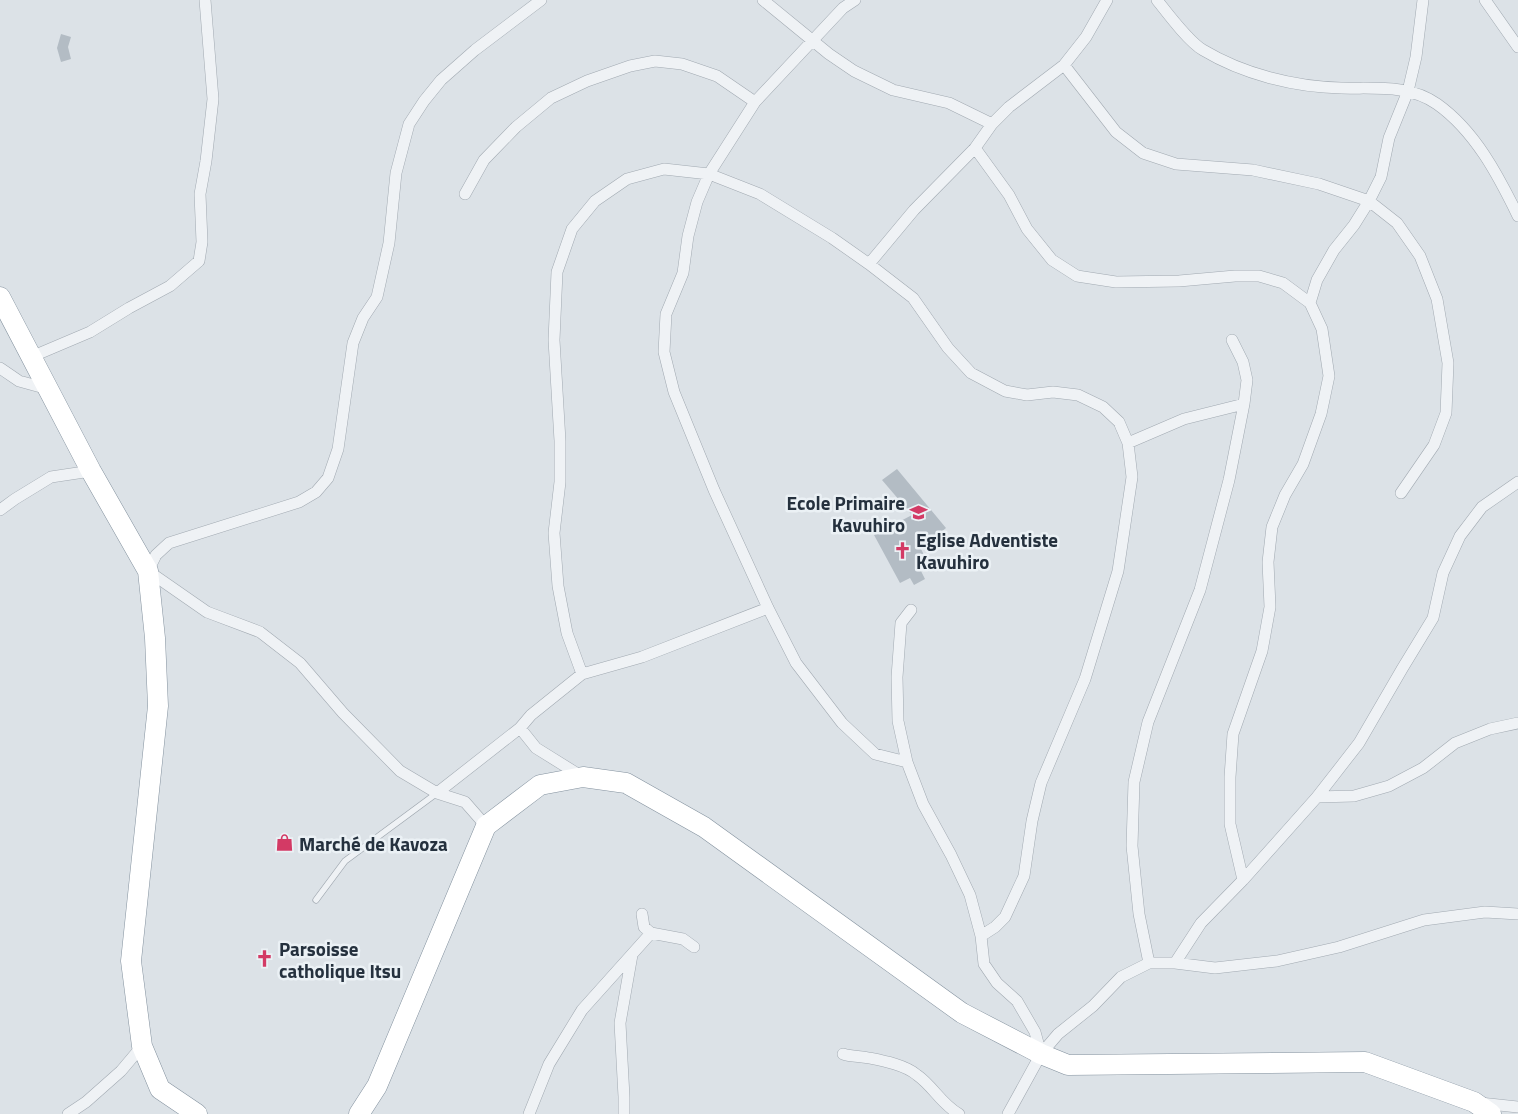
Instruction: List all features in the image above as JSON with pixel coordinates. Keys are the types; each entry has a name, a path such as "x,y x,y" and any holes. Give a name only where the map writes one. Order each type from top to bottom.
{"highway":[{"path":"0,297 91,471 148,571 158,706 131,961 142,1046 160,1089 197,1114"},
{"path":"359,1114 377,1086 486,826 540,785 582,777 626,783 704,826 962,1013 1041,1054 1068,1065 1365,1062 1474,1102 1491,1114"}],"street":[{"path":"31,357 90,332 128,308 170,286 199,261 202,242 200,194 213,99 206,0"},
{"path":"486,826 465,802 437,793 400,771 343,713 300,663 260,632 207,612 148,571 156,554 169,543 299,502 316,492 328,478 338,449 353,343 363,318 376,297 383,270 389,243 396,173 409,124 424,100 441,80 475,50 541,0"},
{"path":"763,0 812,41 854,72 893,90 949,103 992,124"},
{"path":"855,0 843,8 755,102 709,174 697,202 688,236 683,273 666,314 664,352 674,392 714,490 768,608 796,663 842,723 875,754 907,762"},
{"path":"869,264 914,210 975,148 992,124 1009,107 1064,65 1086,37 1107,0"},
{"path":"1157,0 1171,18 1202,50 1248,71 1302,84 1340,88 1380,87 1408,91 1436,103 1466,129 1499,177 1518,216"},
{"path":"1310,303 1317,280 1334,250 1354,226 1370,201 1381,177 1389,138 1408,91 1416,57 1423,0"},
{"path":"1485,0 1518,47"},
{"path":"465,194 484,160 516,127 551,98 587,81 630,66 655,61 682,64 717,76 755,102"},
{"path":"1064,65 1116,132 1143,153 1176,164 1253,170 1319,184 1370,201 1397,223 1420,256 1437,299 1448,363 1446,412 1434,445 1401,493"},
{"path":"975,148 1009,194 1027,229 1052,260 1077,276 1116,282 1179,281 1259,276 1283,283 1310,303 1322,329 1329,376 1321,414 1303,464 1285,495 1272,527 1268,562 1270,608 1262,652 1233,734 1230,777 1230,824 1243,880"},
{"path":"582,674 567,633 558,586 554,533 560,482 560,441 554,340 557,272 572,228 595,201 628,179 664,169 709,174 760,194 832,238 869,264 913,298 948,348 971,373 1005,391 1027,394 1053,392 1078,395 1103,407 1114,417 1119,422 1128,443 1132,477 1118,571 1086,679 1041,783 1032,821 1024,876 1005,918 981,936"},
{"path":"1149,964 1139,914 1132,846 1134,782 1148,722 1200,590 1229,480 1247,380 1242,362 1232,340"},
{"path":"0,368 19,381 48,389"},
{"path":"1128,443 1184,419 1244,404"},
{"path":"0,510 14,499 51,477 91,471"},
{"path":"1175,964 1201,923 1243,880 1316,797 1359,743 1434,618 1443,573 1460,536 1482,507 1518,482"},
{"path":"437,793 520,728 531,715 582,674 642,657 768,608"},
{"path":"910,610 901,623 897,677 898,722 907,762 922,804 951,855 970,895 981,936 984,964 997,983 1017,1000 1035,1032 1041,1054"},
{"path":"1316,797 1354,796 1389,786 1423,768 1455,743 1490,729 1518,723"},
{"path":"520,728 536,748 582,777"},
{"path":"1008,1114 1041,1054 1058,1034 1094,1006 1121,977 1149,964 1175,964 1215,968 1277,961 1339,947 1424,920 1485,912 1518,914"},
{"path":"642,914 644,928 651,932 683,939 694,947"},
{"path":"530,1114 549,1064 582,1010 651,932"},
{"path":"624,1114 620,1023 632,955"},
{"path":"68,1114 86,1102 121,1071 142,1046"},
{"path":"843,1054 852,1057 867,1057 894,1064 916,1074 937,1094 948,1108 959,1114"},
{"path":"371,1114 377,1086"},
{"path":"1474,1102 1518,1107"}],"lane":[{"path":"316,900 345,861 437,793"}],"building":[{"path":"61,34 71,37 68,47 71,59 61,62 57,48"},
{"path":"897,469 946,528 921,549 929,565 920,569 925,579 914,585 910,578 900,583 874,535 912,515 882,480"}],"place":[{"name":"Ecole Primaire Kavuhiro","path":"919,513"},
{"name":"Eglise Adventiste Kavuhiro","path":"902,550"},
{"name":"Marché de Kavoza","path":"285,843"},
{"name":"Parsoisse catholique Itsu","path":"265,959"}]}
